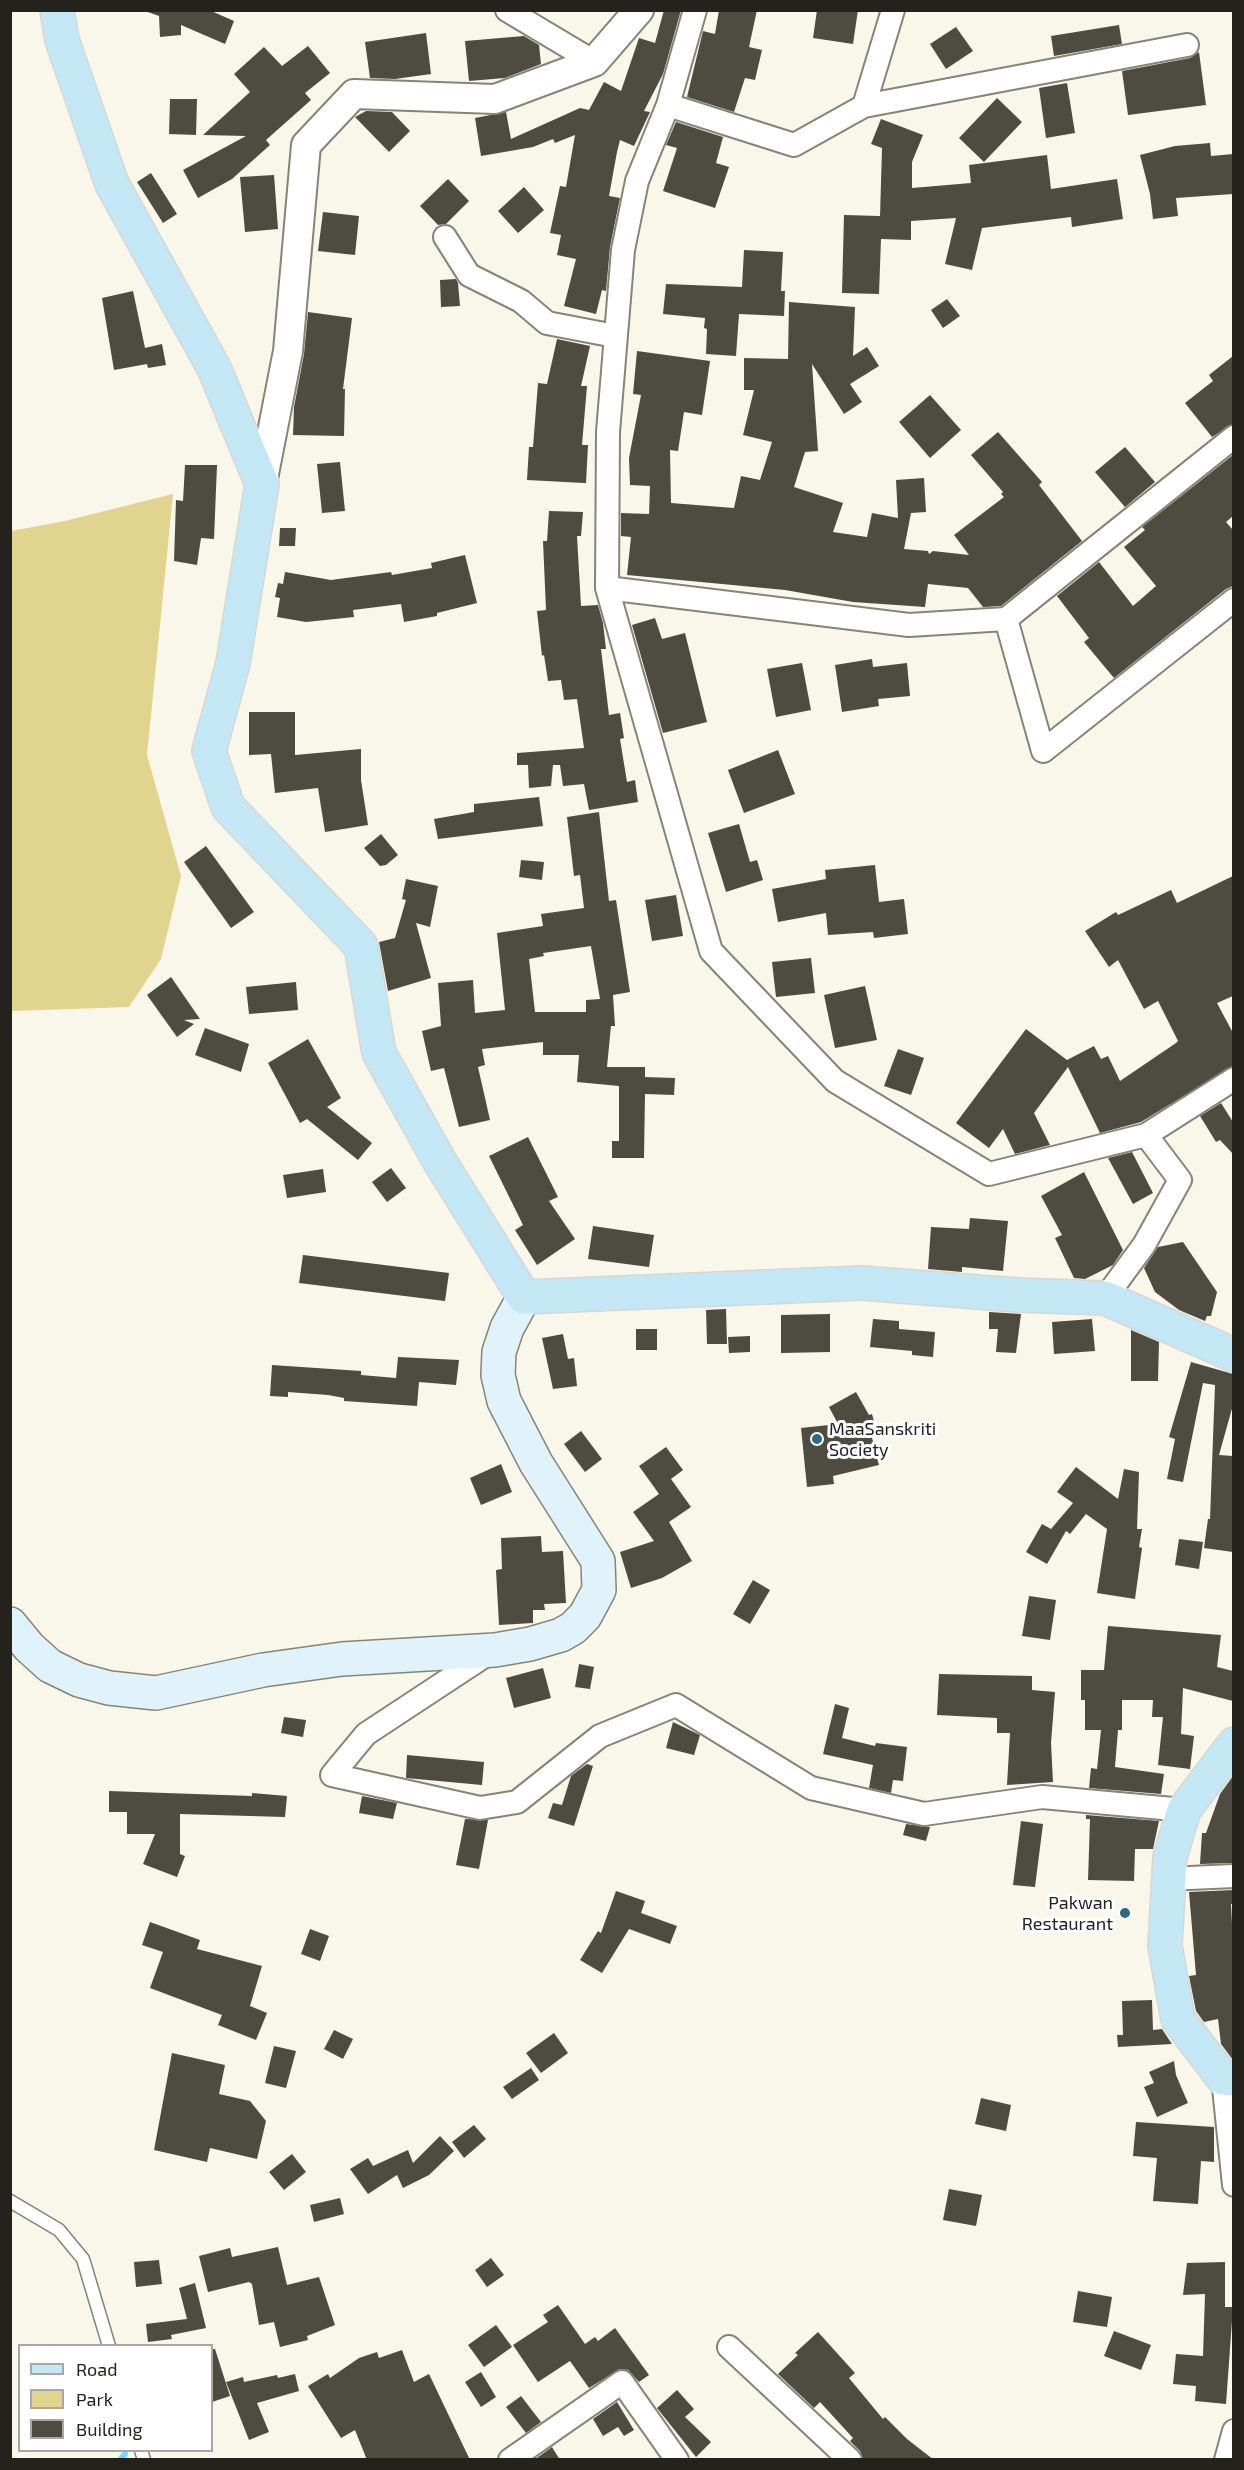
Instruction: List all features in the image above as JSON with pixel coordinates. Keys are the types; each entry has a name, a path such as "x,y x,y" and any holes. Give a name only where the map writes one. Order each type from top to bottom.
{"main road":[{"path":"57,10 63,40 112,184 214,368 262,484 233,663 209,751 228,807 361,946 380,1053 440,1162 524,1297"},
{"path":"524,1297 862,1283 1017,1295 1105,1298 1233,1355"},
{"path":"10,1624 29,1647 50,1666 79,1680 109,1688 156,1693 263,1670 342,1659 495,1650 530,1644 561,1635 573,1628 589,1610 599,1590 598,1561 536,1464 502,1392 498,1375 499,1352 507,1328 524,1297"},
{"path":"1228,2079 1178,2019 1165,1946 1170,1857 1184,1810 1233,1744"}],"street":[{"path":"507,10 594,62"},
{"path":"262,484 288,351 306,145 354,94 495,99 594,62 639,10"},
{"path":"695,10 668,105 637,181 623,250 608,432 607,588 711,951 835,1081 989,1174 1146,1135 1233,1078"},
{"path":"864,106 893,10"},
{"path":"668,105 794,145 864,106 1187,45"},
{"path":"445,237 469,275 521,301 547,323 615,336"},
{"path":"607,588 909,625 1006,619 1233,437"},
{"path":"1006,619 1043,751 1233,600"},
{"path":"1105,1298 1144,1245 1180,1180 1146,1135"},
{"path":"495,1650 366,1734 332,1775 480,1808 516,1802 600,1736 676,1705 811,1788 924,1814 1042,1797 1184,1810"},
{"path":"1167,1879 1233,1876"},
{"path":"1228,2079 1233,2185"},
{"path":"729,2347 850,2460"},
{"path":"510,2460 622,2382 677,2460"},
{"path":"1226,2460 1233,2431"}],"lane":[{"path":"10,2201 59,2230 83,2259 108,2344"}],"green space":[{"path":"173,494 147,755 181,876 161,959 129,1007 11,1011 11,531 65,521"}],"building":[{"path":"209,10 234,21 225,44 181,25 181,35 160,37 159,16 145,11"},
{"path":"664,10 681,10 663,74 644,111 650,112 634,146 620,140 617,152 609,196 620,198 610,247 606,291 602,290 596,314 564,306 576,259 557,255 561,235 550,233 560,186 566,187 575,135 555,143 553,139 533,147 481,156 475,118 506,112 511,139 580,108 589,110 604,82 621,91 639,38 655,43"},
{"path":"719,10 757,10 749,47 762,50 755,80 745,78 734,112 687,97 703,31 715,34"},
{"path":"817,10 858,10 853,44 813,38"},
{"path":"1119,25 1122,44 1054,56 1051,36"},
{"path":"956,27 973,51 946,69 930,44"},
{"path":"426,33 431,74 395,79 370,78 365,42"},
{"path":"524,36 539,45 541,64 505,78 469,81 465,41"},
{"path":"308,46 330,73 305,93 311,100 266,140 270,145 232,179 198,198 183,170 246,136 203,135 250,92 234,74 264,47 282,66"},
{"path":"1199,52 1206,105 1128,115 1122,71 1190,58"},
{"path":"1067,83 1075,133 1046,138 1039,88"},
{"path":"997,98 1022,122 984,162 959,138"},
{"path":"170,99 197,99 196,135 169,134"},
{"path":"366,111 392,112 410,131 389,152 355,117"},
{"path":"881,119 923,135 912,162 912,188 971,183 969,165 1047,155 1051,189 1117,179 1123,219 1072,227 1071,217 982,228 972,270 945,264 956,218 911,221 911,240 881,239 879,294 842,293 844,215 880,216 882,148 871,144"},
{"path":"676,122 723,137 716,163 729,167 715,208 663,191 677,148 666,145"},
{"path":"1210,143 1211,156 1233,154 1233,194 1176,198 1178,216 1153,219 1150,194 1140,155 1175,146"},
{"path":"151,173 177,214 163,223 137,182"},
{"path":"274,175 278,229 245,232 240,177"},
{"path":"448,179 469,201 446,224 438,225 420,206"},
{"path":"524,187 544,210 518,233 498,211"},
{"path":"323,212 359,216 355,255 318,251"},
{"path":"744,250 783,252 781,291 785,291 784,316 739,314 736,356 706,354 705,318 663,314 666,284 742,287"},
{"path":"456,279 460,306 441,307 440,280"},
{"path":"133,291 145,348 162,344 166,365 148,368 147,364 114,370 102,298"},
{"path":"947,299 960,316 943,328 931,310"},
{"path":"789,302 855,307 853,356 867,347 879,366 850,384 862,402 844,414 812,364 818,451 805,452 794,487 843,503 833,532 867,537 872,513 898,518 896,480 924,478 926,512 911,513 904,549 928,551 929,554 933,551 969,555 954,535 1004,497 1001,494 1003,492 971,455 998,432 1042,482 1039,485 1082,541 1001,606 983,607 968,588 928,584 925,607 853,602 785,590 627,575 631,537 621,536 621,513 649,514 650,486 630,485 629,458 641,395 633,394 637,351 710,361 702,415 684,412 678,451 670,450 671,503 734,508 741,476 760,480 772,442 743,435 754,390 744,390 744,358 788,359"},
{"path":"308,312 352,318 343,389 345,389 344,436 293,435 294,407 304,354"},
{"path":"557,339 590,346 581,386 587,386 582,445 588,445 586,483 527,480 529,447 533,447 538,383 547,384"},
{"path":"1233,356 1233,424 1212,437 1185,403 1213,381 1209,375"},
{"path":"930,395 961,430 930,458 899,422"},
{"path":"1125,447 1155,482 1125,507 1095,472"},
{"path":"1233,455 1233,516 1226,522 1233,530 1233,586 1226,589 1114,678 1084,642 1089,638 1057,596 1099,562 1133,606 1156,586 1124,547 1145,530 1142,527"},
{"path":"340,462 345,511 322,513 317,464"},
{"path":"185,465 217,465 214,539 201,538 197,565 174,561 176,500 183,501"},
{"path":"549,511 583,512 581,536 577,536 581,606 598,605 606,649 601,649 609,715 620,713 624,738 620,739 627,782 635,780 638,802 589,810 584,784 563,786 560,765 553,765 551,786 529,788 528,765 517,765 517,753 584,748 577,699 564,700 561,680 548,681 544,655 542,656 537,611 546,610 543,541 547,541"},
{"path":"280,528 296,528 295,546 279,546"},
{"path":"465,555 477,603 437,613 437,616 404,622 401,604 353,610 354,617 306,622 277,617 280,598 275,597 278,583 283,584 285,572 331,580 391,572 392,575 432,568 431,563"},
{"path":"655,618 662,639 685,633 707,722 663,733 632,625"},
{"path":"872,659 873,667 907,663 910,696 878,699 879,706 842,712 835,665"},
{"path":"802,663 811,710 776,717 767,669"},
{"path":"249,712 295,712 295,755 361,749 361,780 368,825 325,832 318,788 275,793 271,754 249,755"},
{"path":"778,750 795,794 744,813 728,770"},
{"path":"539,797 543,826 438,839 434,819 474,812 474,804"},
{"path":"599,812 609,901 616,900 630,992 613,995 615,1026 611,1026 607,1067 645,1067 645,1077 675,1078 674,1095 645,1094 644,1158 612,1158 612,1141 619,1141 619,1086 577,1082 579,1055 543,1055 543,1042 482,1049 485,1065 478,1067 490,1120 459,1127 444,1068 431,1071 422,1031 441,1026 438,983 473,980 475,1013 505,1010 497,933 543,926 541,914 584,908 580,875 574,876 567,817","holes":["591,946 600,999 586,1000 586,1012 535,1012 529,959 544,956 543,953"]},
{"path":"739,824 750,862 757,860 763,880 726,892 708,833"},
{"path":"381,834 398,855 386,865 380,866 364,848"},
{"path":"206,846 254,912 231,928 184,862"},
{"path":"521,860 544,862 542,880 519,877"},
{"path":"875,865 879,902 904,899 908,934 874,938 873,932 828,935 826,913 778,922 772,889 826,879 825,870"},
{"path":"1233,876 1233,996 1217,1003 1233,1033 1233,1066 1141,1122 1100,1133 1068,1067 1034,1113 1050,1145 1015,1154 1003,1129 989,1148 956,1123 1026,1029 1067,1060 1094,1046 1101,1059 1108,1056 1120,1081 1176,1043 1178,1041 1158,1001 1144,1009 1118,960 1109,967 1085,931 1116,912 1118,915 1171,890 1177,903"},
{"path":"406,879 438,886 430,927 416,923 431,978 388,991 379,942 395,938 406,900 402,899"},
{"path":"676,895 683,936 652,941 645,900"},
{"path":"811,958 815,993 776,997 772,962"},
{"path":"171,977 200,1019 184,1020 194,1024 177,1037 147,995"},
{"path":"296,982 298,1010 249,1014 246,987"},
{"path":"865,986 877,1040 835,1048 824,995"},
{"path":"205,1028 249,1044 241,1072 195,1055"},
{"path":"308,1039 341,1098 327,1107 372,1143 358,1160 307,1119 300,1123 268,1063"},
{"path":"898,1049 924,1058 911,1095 884,1086"},
{"path":"1221,1103 1233,1122 1233,1154 1220,1140 1216,1142 1200,1116"},
{"path":"528,1137 558,1197 549,1201 575,1239 537,1265 515,1230 523,1225 489,1156"},
{"path":"1132,1152 1153,1193 1133,1204 1108,1158"},
{"path":"391,1168 406,1188 387,1202 372,1182"},
{"path":"323,1169 326,1192 287,1198 283,1175"},
{"path":"1084,1172 1123,1250 1113,1265 1085,1279 1074,1278 1055,1238 1062,1235 1041,1196"},
{"path":"970,1218 1008,1221 1003,1271 962,1267 962,1272 928,1269 931,1227 969,1229"},
{"path":"593,1226 654,1235 649,1267 588,1259"},
{"path":"1183,1242 1217,1292 1211,1316 1207,1316 1205,1321 1179,1310 1155,1292 1144,1268 1158,1247"},
{"path":"303,1255 449,1273 445,1301 299,1283"},
{"path":"726,1309 727,1344 707,1344 706,1310"},
{"path":"989,1312 1021,1314 1016,1353 996,1352 998,1329 989,1329"},
{"path":"830,1314 830,1352 781,1353 781,1315"},
{"path":"873,1319 899,1321 899,1329 935,1332 933,1357 912,1355 912,1351 870,1347"},
{"path":"1092,1319 1095,1351 1054,1354 1052,1322"},
{"path":"636,1329 657,1329 657,1350 636,1350"},
{"path":"1131,1330 1159,1342 1158,1381 1131,1381"},
{"path":"563,1334 568,1359 574,1358 577,1386 553,1389 542,1338"},
{"path":"750,1336 750,1352 729,1353 728,1337"},
{"path":"398,1357 459,1360 456,1385 419,1382 417,1406 344,1401 344,1398 328,1395 288,1392 288,1397 270,1396 272,1365 361,1371 361,1375 396,1378"},
{"path":"1191,1362 1233,1374 1233,1405 1219,1455 1233,1456 1233,1552 1204,1548 1208,1519 1210,1519 1215,1385 1203,1383 1183,1482 1167,1479 1175,1439 1169,1437"},
{"path":"856,1392 869,1415 872,1414 876,1429 870,1430 879,1465 833,1476 834,1484 807,1487 801,1428 838,1424 829,1407"},
{"path":"581,1431 602,1459 585,1472 564,1444"},
{"path":"666,1447 683,1470 671,1479 691,1507 669,1522 692,1561 662,1578 631,1588 620,1552 654,1541 633,1512 659,1494 639,1466"},
{"path":"501,1464 512,1492 481,1505 470,1478"},
{"path":"1076,1467 1118,1499 1124,1469 1139,1472 1137,1529 1142,1529 1139,1547 1142,1548 1135,1599 1097,1593 1107,1529 1086,1514 1070,1534 1066,1531 1047,1564 1026,1552 1042,1524 1051,1529 1073,1503 1057,1492"},
{"path":"541,1536 542,1552 563,1551 566,1603 544,1604 545,1610 533,1610 533,1623 499,1625 496,1570 502,1569 501,1538"},
{"path":"1179,1539 1203,1542 1199,1569 1175,1565"},
{"path":"753,1580 770,1590 750,1624 733,1614"},
{"path":"1029,1596 1056,1600 1050,1640 1022,1636"},
{"path":"1108,1626 1221,1635 1217,1667 1233,1671 1233,1701 1183,1688 1181,1734 1194,1736 1190,1769 1158,1765 1163,1717 1152,1717 1153,1700 1122,1700 1122,1730 1118,1730 1115,1767 1164,1774 1161,1794 1089,1788 1091,1768 1097,1769 1101,1730 1085,1730 1085,1700 1081,1700 1081,1670 1104,1670"},
{"path":"579,1664 594,1667 590,1689 575,1687"},
{"path":"543,1668 551,1698 514,1708 506,1678"},
{"path":"939,1674 1032,1676 1032,1690 1055,1692 1051,1743 1053,1782 1007,1785 1010,1733 997,1733 997,1718 937,1715"},
{"path":"835,1704 849,1708 842,1738 875,1746 876,1743 907,1747 903,1781 893,1780 891,1793 869,1788 873,1765 823,1754"},
{"path":"284,1717 306,1720 303,1737 281,1733"},
{"path":"673,1722 700,1735 694,1755 666,1748"},
{"path":"407,1755 484,1762 482,1785 406,1778"},
{"path":"587,1764 593,1766 574,1826 548,1818 553,1803 562,1805 571,1776"},
{"path":"1233,1776 1233,1863 1200,1864 1202,1833 1206,1833 1220,1794"},
{"path":"109,1791 252,1796 252,1793 287,1796 285,1817 180,1814 180,1854 185,1856 177,1877 143,1864 155,1834 127,1834 127,1812 109,1812"},
{"path":"362,1796 397,1803 393,1819 359,1813"},
{"path":"1086,1815 1159,1821 1153,1849 1135,1849 1134,1881 1088,1880 1090,1819 1086,1819"},
{"path":"465,1819 488,1820 479,1869 456,1865"},
{"path":"1021,1821 1043,1824 1035,1887 1013,1885"},
{"path":"906,1824 930,1827 926,1841 903,1835"},
{"path":"1233,1890 1233,1904 1231,1904 1233,2060 1221,2044 1218,2019 1204,2022 1196,2011 1189,1976 1196,1975 1189,1892"},
{"path":"616,1891 645,1901 641,1913 677,1926 670,1944 629,1929 602,1973 580,1960 598,1931 601,1933"},
{"path":"150,1922 200,1940 197,1949 262,1966 250,2006 267,2013 256,2040 218,2025 222,2015 150,1988 163,1952 142,1945"},
{"path":"310,1929 329,1936 320,1961 301,1954"},
{"path":"1152,2000 1153,2030 1162,2029 1172,2044 1118,2047 1117,2035 1123,2035 1122,2001"},
{"path":"334,2030 353,2039 343,2059 324,2049"},
{"path":"554,2033 568,2053 541,2073 526,2053"},
{"path":"274,2046 296,2051 286,2088 265,2083"},
{"path":"172,2053 225,2065 219,2094 250,2101 266,2121 257,2159 210,2148 207,2162 154,2150"},
{"path":"1174,2061 1176,2075 1188,2103 1157,2117 1144,2087 1154,2083 1149,2072"},
{"path":"531,2068 539,2080 512,2099 503,2087"},
{"path":"981,2098 1011,2105 1006,2131 975,2124"},
{"path":"1136,2122 1214,2127 1214,2162 1201,2161 1198,2204 1153,2201 1157,2158 1133,2156"},
{"path":"474,2125 486,2139 464,2158 452,2142"},
{"path":"440,2136 454,2151 429,2175 403,2188 397,2175 368,2194 350,2169 368,2158 373,2166 408,2150 413,2163"},
{"path":"292,2154 306,2172 284,2190 269,2172"},
{"path":"949,2189 982,2195 976,2226 943,2220"},
{"path":"340,2198 344,2214 314,2222 310,2205"},
{"path":"278,2247 287,2285 319,2277 335,2325 307,2336 308,2340 280,2347 274,2322 259,2325 252,2284 249,2282 208,2292 199,2256 230,2248 232,2257"},
{"path":"491,2258 504,2275 487,2287 475,2270"},
{"path":"159,2260 162,2284 136,2287 134,2262"},
{"path":"1225,2262 1225,2307 1233,2307 1226,2404 1195,2401 1196,2386 1173,2384 1176,2354 1203,2356 1205,2294 1183,2295 1187,2263"},
{"path":"195,2283 206,2328 171,2335 172,2339 148,2342 146,2324 187,2319 179,2288"},
{"path":"1078,2291 1112,2297 1107,2327 1073,2322"},
{"path":"558,2305 585,2344 595,2337 598,2341 615,2328 649,2375 639,2382 628,2370 620,2369 589,2388 570,2361 538,2382 513,2345 548,2322 543,2315"},
{"path":"496,2325 512,2347 484,2367 468,2345"},
{"path":"1114,2331 1151,2345 1141,2370 1104,2356"},
{"path":"818,2332 855,2373 849,2378 883,2419 885,2417 907,2439 934,2460 863,2460 860,2451 850,2441 853,2438 820,2402 814,2408 778,2374 798,2355 795,2353"},
{"path":"213,2349 215,2349 230,2396 213,2402"},
{"path":"402,2350 414,2382 429,2374 470,2460 367,2460 355,2430 341,2438 308,2386 328,2374 330,2378 359,2358 377,2352 379,2358"},
{"path":"481,2372 496,2397 481,2407 465,2382"},
{"path":"295,2374 299,2391 257,2403 269,2432 249,2440 226,2382 243,2377 244,2382 277,2375 278,2378"},
{"path":"677,2390 694,2409 685,2417 711,2442 696,2457 657,2408"},
{"path":"521,2396 541,2422 526,2433 506,2407"},
{"path":"617,2402 634,2430 624,2436 618,2427 603,2436 593,2419"},
{"path":"552,2447 560,2460 534,2460"}],"waterway":[{"path":"120,2460 125,2454"}],"place":[{"name":"MaaSanskriti Society","path":"817,1439"},
{"name":"Pakwan Restaurant","path":"1125,1913"}]}
